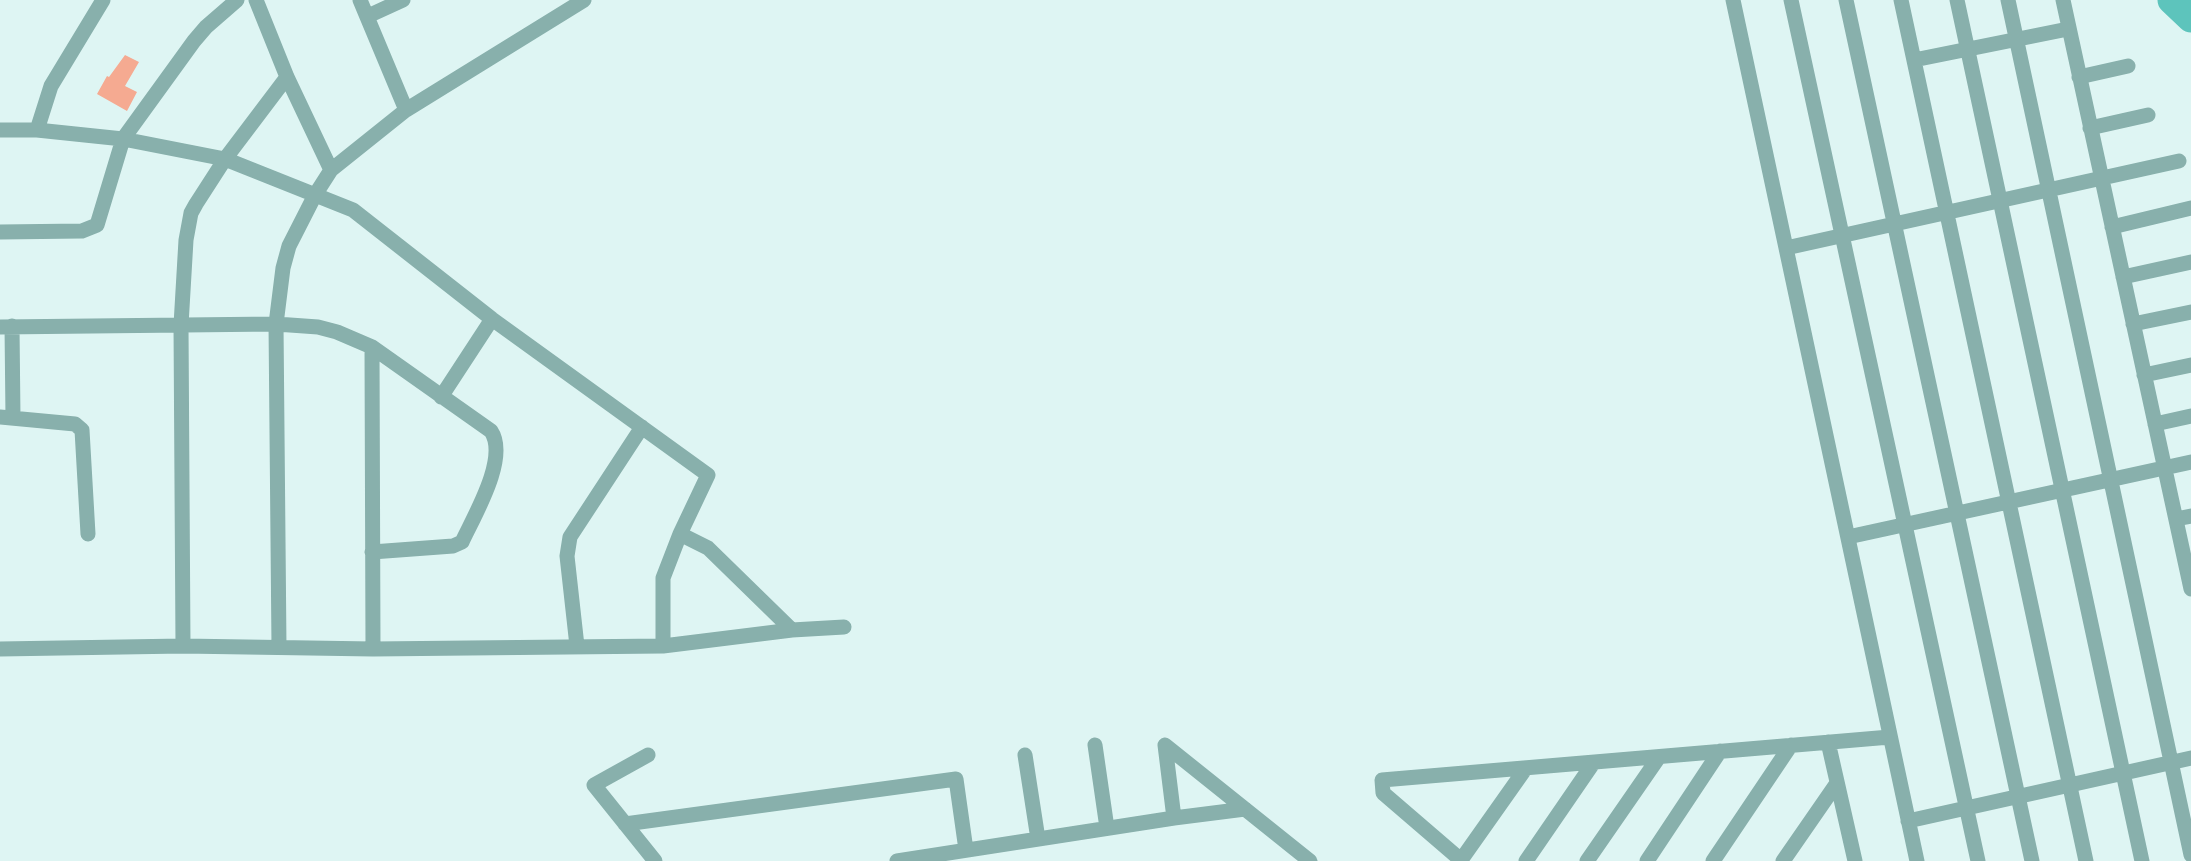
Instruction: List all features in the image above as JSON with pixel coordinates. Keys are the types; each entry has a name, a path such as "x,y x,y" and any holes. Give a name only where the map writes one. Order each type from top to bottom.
{"street":[{"path":"37,130 51,86 103,0"},
{"path":"0,232 82,231 97,225 124,138 194,41 206,27 237,0"},
{"path":"256,0 288,78 331,170"},
{"path":"360,0 406,110"},
{"path":"368,16 403,0"},
{"path":"279,647 276,324 282,268 287,253 315,195 331,170 406,110 584,0"},
{"path":"1733,0 1915,859"},
{"path":"1791,0 1978,861"},
{"path":"1846,0 2032,861"},
{"path":"1901,0 2086,861"},
{"path":"1957,0 2142,861"},
{"path":"2008,0 2191,855"},
{"path":"2063,0 2164,468 2189,571 2191,589"},
{"path":"1914,60 2068,29"},
{"path":"2079,77 2128,66"},
{"path":"183,646 181,325 185,246 191,213 225,159 288,78"},
{"path":"2090,128 2148,114"},
{"path":"0,130 37,130 124,138 225,159 353,210 492,319 708,475 680,534 663,578 663,646"},
{"path":"1786,248 2179,161"},
{"path":"2112,227 2191,208"},
{"path":"2123,277 2191,262"},
{"path":"2133,324 2191,312"},
{"path":"441,397 492,319"},
{"path":"88,534 82,430 75,424 7,418 6,327 276,324 327,329 372,347 490,430 495,437 496,446 492,475 462,542 452,546 372,552"},
{"path":"372,347 373,649"},
{"path":"2144,375 2191,365"},
{"path":"2155,424 2191,416"},
{"path":"576,646 567,556 570,537 642,427"},
{"path":"1848,537 2191,462"},
{"path":"2176,519 2191,516"},
{"path":"680,534 708,548 792,630"},
{"path":"0,649 183,646 373,649 663,646 792,630 844,627"},
{"path":"1526,768 1462,860 1383,794 1382,780 1890,737"},
{"path":"1828,742 1851,858"},
{"path":"1095,745 1107,828"},
{"path":"1174,818 1165,745 1310,861"},
{"path":"1713,861 1791,745"},
{"path":"1647,861 1720,751"},
{"path":"648,755 594,785 655,861"},
{"path":"1025,756 1038,839"},
{"path":"1587,861 1659,756"},
{"path":"1908,821 2191,758"},
{"path":"1526,861 1594,762"},
{"path":"625,824 956,779 966,850"},
{"path":"1783,861 1837,783"},
{"path":"897,861 1107,828 1245,809"}],"building":[{"path":"125,55 139,62 125,86 137,92 127,111 97,94 107,76 109,77"}],"waterway":[{"path":"2172,0 2191,18"}]}
